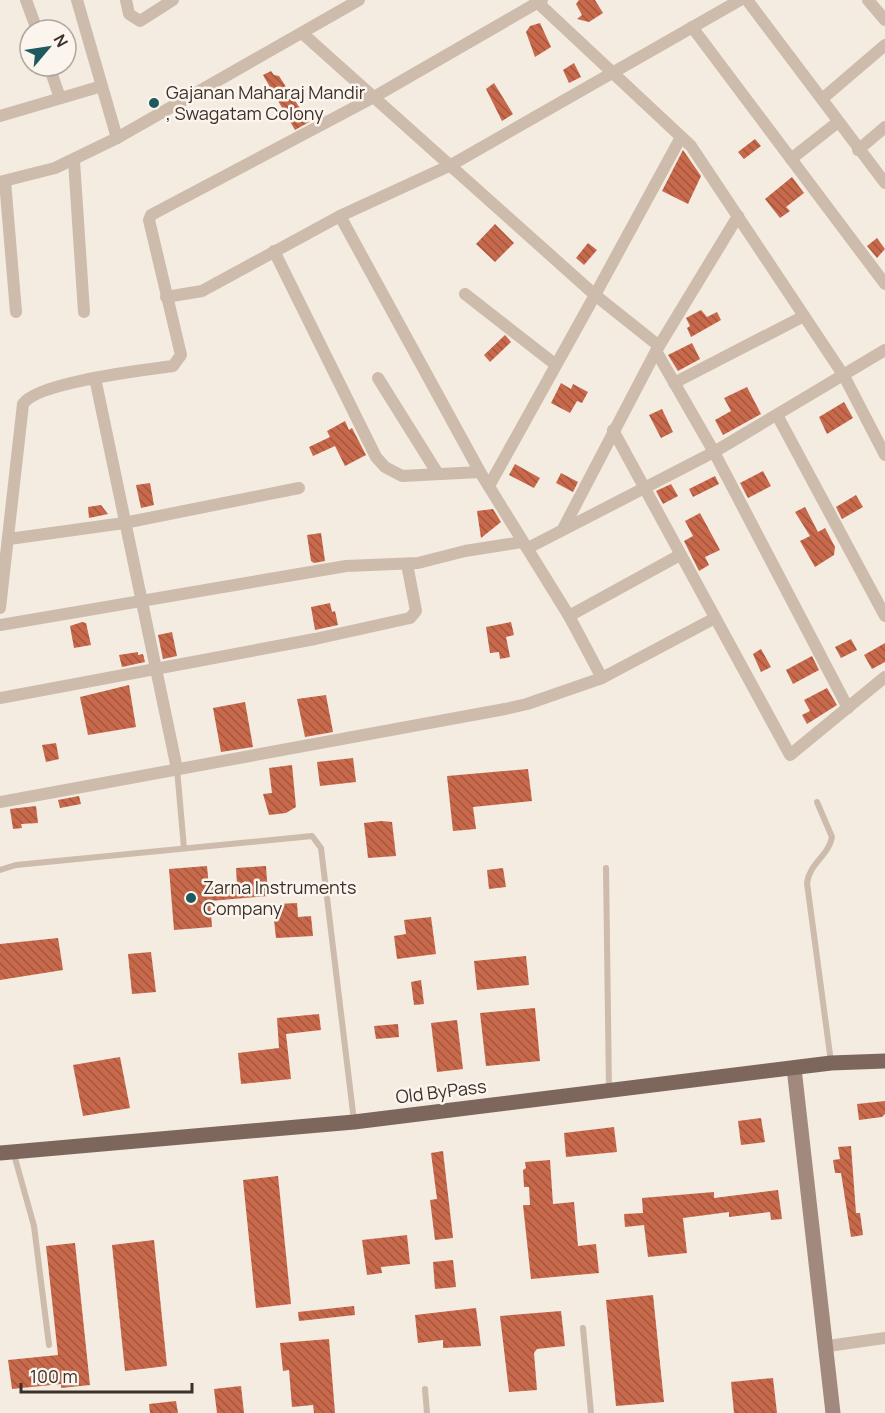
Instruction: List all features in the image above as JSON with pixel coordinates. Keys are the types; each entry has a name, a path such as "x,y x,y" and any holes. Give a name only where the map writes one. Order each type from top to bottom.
{"main road":[{"name":"Old ByPass","path":"7,1152 354,1122 831,1063 885,1061"}],"street":[{"path":"26,0 33,18"},
{"path":"77,0 117,138"},
{"path":"126,0 129,14 140,21 173,0"},
{"path":"16,312 3,181 74,161 359,0"},
{"path":"166,297 202,291 340,216 451,165 740,0"},
{"path":"747,0 885,183"},
{"path":"868,0 885,20"},
{"path":"0,608 23,404 37,394 95,378 177,363 181,355 149,220 154,213 374,97 538,1 610,73 691,146 844,376 885,455"},
{"path":"692,27 883,278"},
{"path":"302,33 657,348 848,708"},
{"path":"822,99 885,45"},
{"path":"53,78 60,98"},
{"path":"0,116 102,86"},
{"path":"791,159 838,122"},
{"path":"858,150 885,127"},
{"path":"489,486 681,137"},
{"path":"74,161 84,312"},
{"path":"340,216 480,472 569,616 602,678"},
{"path":"563,530 657,348 738,216"},
{"path":"274,251 376,457 385,467 402,476 480,472"},
{"path":"465,294 556,365"},
{"path":"674,383 804,316"},
{"path":"0,625 346,566 407,564 525,545 563,530 714,452 879,354"},
{"path":"95,378 123,523 177,769"},
{"path":"378,378 438,474"},
{"path":"777,415 885,616"},
{"path":"613,430 790,755 885,677"},
{"path":"9,539 123,523 299,488"},
{"path":"569,616 680,555"},
{"path":"0,698 410,618 416,611 416,599 407,564"},
{"path":"0,802 505,709 602,678 715,618"},
{"path":"794,1068 834,1413"},
{"path":"828,1346 885,1338"}],"lane":[{"path":"177,769 184,848"},
{"path":"817,802 832,837 830,846 812,870 807,883 831,1063"},
{"path":"0,870 16,865 312,836 320,843 354,1122"},
{"path":"606,868 609,1090"},
{"path":"7,1152 34,1226 49,1345"},
{"path":"583,1328 591,1413"},
{"path":"425,1389 427,1413"}],"building":[{"path":"579,0 595,0 603,13 589,22 577,19 582,15 576,4"},
{"path":"540,23 551,47 535,57 526,32 530,26"},
{"path":"574,63 581,77 569,83 563,70"},
{"path":"271,71 274,75 279,76 309,122 295,130 263,75"},
{"path":"494,83 513,114 502,121 486,89"},
{"path":"755,139 761,146 744,159 738,152"},
{"path":"683,150 701,176 688,204 662,191"},
{"path":"792,177 804,193 786,207 790,211 780,218 765,199"},
{"path":"495,224 514,243 495,262 476,244"},
{"path":"877,238 885,249 877,258 867,246"},
{"path":"588,243 597,250 584,265 576,258"},
{"path":"701,310 707,317 717,312 721,320 691,337 687,328 690,326 686,318"},
{"path":"505,335 511,342 490,362 484,355"},
{"path":"692,343 700,359 678,371 668,355"},
{"path":"561,383 571,389 573,384 588,392 582,403 577,401 570,413 551,403"},
{"path":"747,387 761,414 723,435 715,420 731,411 724,398"},
{"path":"844,402 853,418 827,434 819,417"},
{"path":"662,409 673,432 661,438 649,415"},
{"path":"345,421 349,430 352,428 366,455 345,466 335,446 313,456 309,447 330,437 327,431"},
{"path":"515,464 540,478 534,488 509,475"},
{"path":"763,471 771,486 748,498 740,483"},
{"path":"561,473 578,482 573,492 556,483"},
{"path":"715,476 719,484 693,497 689,489"},
{"path":"150,483 154,505 141,508 136,485"},
{"path":"671,484 678,496 663,504 656,491"},
{"path":"856,495 863,507 842,519 836,507"},
{"path":"101,505 108,514 89,518 88,507"},
{"path":"805,507 818,532 825,528 835,547 834,555 815,567 800,541 810,536 795,512"},
{"path":"493,509 501,522 481,538 477,511"},
{"path":"700,513 720,550 705,557 709,565 699,571 684,541 693,536 685,521"},
{"path":"321,533 325,561 314,563 311,561 307,535"},
{"path":"330,603 332,612 335,611 338,625 315,630 311,607"},
{"path":"511,622 514,635 506,637 510,657 500,659 499,652 490,653 486,627"},
{"path":"86,623 91,645 74,648 70,626"},
{"path":"172,632 177,656 163,659 158,635"},
{"path":"851,639 857,650 841,658 835,647"},
{"path":"885,643 885,662 872,669 864,655"},
{"path":"761,649 771,667 761,672 753,654"},
{"path":"138,652 138,655 143,654 145,662 122,667 119,655"},
{"path":"812,656 819,670 793,684 786,670"},
{"path":"129,685 136,727 88,735 80,697"},
{"path":"827,688 837,705 807,724 802,715 810,711 804,700"},
{"path":"326,695 333,732 305,737 297,699"},
{"path":"245,702 253,747 221,752 213,708"},
{"path":"56,743 59,759 46,762 42,745"},
{"path":"353,758 356,782 320,786 317,762"},
{"path":"292,765 296,807 286,813 269,815 263,794 272,793 269,768"},
{"path":"528,769 532,801 473,807 476,829 453,831 447,776"},
{"path":"79,796 81,804 60,808 58,800"},
{"path":"36,806 38,823 21,824 22,828 13,829 10,809"},
{"path":"392,822 396,856 368,858 364,823"},
{"name":"Zarna Instruments Company","path":"207,866 209,887 237,885 236,868 266,866 268,896 210,901 212,927 174,930 169,869"},
{"path":"503,868 506,887 489,889 487,870"},
{"path":"297,903 298,917 311,916 313,936 276,938 274,920 279,919 278,904"},
{"path":"431,917 436,954 397,959 394,936 406,934 404,920"},
{"path":"58,938 63,970 0,980 0,944"},
{"path":"151,952 156,992 132,994 128,954"},
{"path":"526,956 529,985 477,990 474,961"},
{"path":"421,980 424,1004 414,1005 411,982"},
{"path":"535,1008 540,1061 486,1066 480,1013"},
{"path":"319,1014 321,1030 286,1034 291,1079 241,1084 238,1053 279,1048 277,1018"},
{"path":"457,1020 463,1069 437,1072 431,1023"},
{"path":"398,1024 399,1037 376,1039 374,1026"},
{"path":"120,1057 130,1108 83,1116 73,1065"},
{"path":"885,1101 885,1114 882,1117 859,1120 857,1104"},
{"path":"761,1118 765,1142 741,1145 738,1121"},
{"path":"614,1127 617,1152 566,1157 564,1133"},
{"path":"851,1146 856,1213 860,1213 863,1235 851,1237 841,1173 835,1173 833,1160 840,1159 838,1147"},
{"path":"443,1151 453,1238 435,1240 430,1200 437,1199 431,1153"},
{"path":"550,1160 553,1204 574,1202 578,1246 596,1244 599,1273 531,1279 523,1205 530,1205 529,1187 524,1187 523,1170 526,1168 525,1162"},
{"path":"278,1176 291,1304 256,1308 243,1180"},
{"path":"778,1190 782,1219 771,1220 770,1212 729,1217 729,1212 683,1218 687,1253 648,1257 644,1225 625,1227 624,1214 643,1213 642,1198 714,1192 714,1198"},
{"path":"407,1235 410,1264 381,1267 382,1273 367,1275 362,1240"},
{"path":"154,1240 167,1366 125,1371 112,1245"},
{"path":"75,1243 90,1385 61,1388 61,1384 12,1389 8,1360 58,1355 46,1246"},
{"path":"453,1260 456,1287 435,1289 433,1262"},
{"path":"653,1295 664,1402 616,1406 606,1300"},
{"path":"354,1306 355,1315 299,1321 298,1312"},
{"path":"476,1308 481,1346 443,1348 443,1340 418,1343 415,1315"},
{"path":"561,1311 565,1346 537,1349 534,1353 537,1390 509,1392 500,1316"},
{"path":"329,1339 335,1413 314,1413 313,1405 292,1407 289,1370 283,1371 280,1343"},
{"path":"773,1378 777,1413 734,1413 731,1382"},
{"path":"241,1386 244,1413 217,1413 214,1389"},
{"path":"176,1401 178,1413 150,1413 149,1404"}],"place":[{"name":"Gajanan Maharaj Mandir , Swagatam Colony","path":"154,103"},
{"name":"Zarna Instruments Company","path":"191,898"}]}
